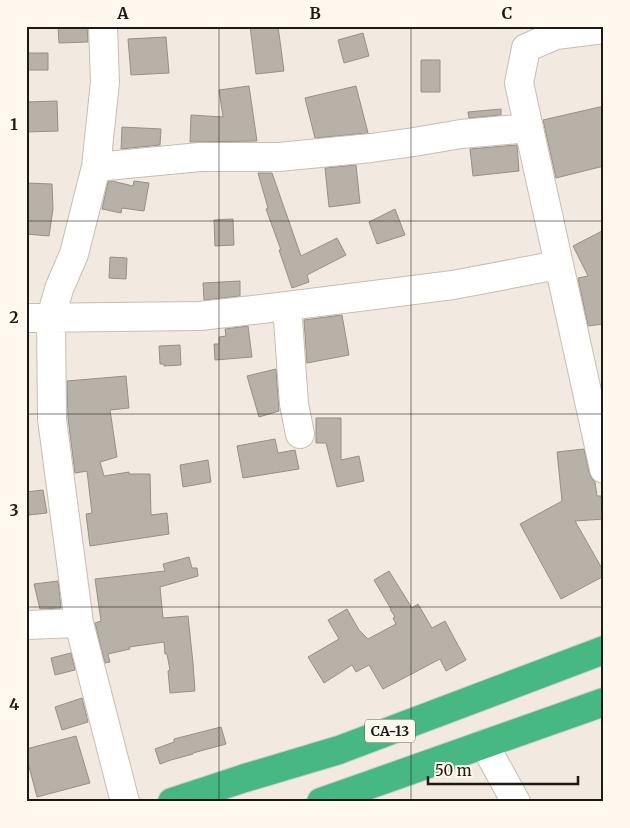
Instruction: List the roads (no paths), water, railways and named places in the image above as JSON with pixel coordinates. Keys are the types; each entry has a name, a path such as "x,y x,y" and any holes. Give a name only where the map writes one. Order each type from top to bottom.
{"highway":[{"name":"CA-13","path":"172,802 339,750 604,650"},
{"path":"321,802 604,702"}],"street":[{"path":"103,26 105,82 96,167 74,254 59,289 39,317 79,623 125,802"},
{"path":"604,29 556,35 526,48 519,83 604,469"},
{"path":"96,167 200,157 279,157 371,148 462,134 529,128"},
{"path":"39,317 200,316 453,285 558,265"},
{"path":"287,306 294,404 300,434"},
{"path":"26,625 79,623"},
{"path":"484,744 516,802"}]}
